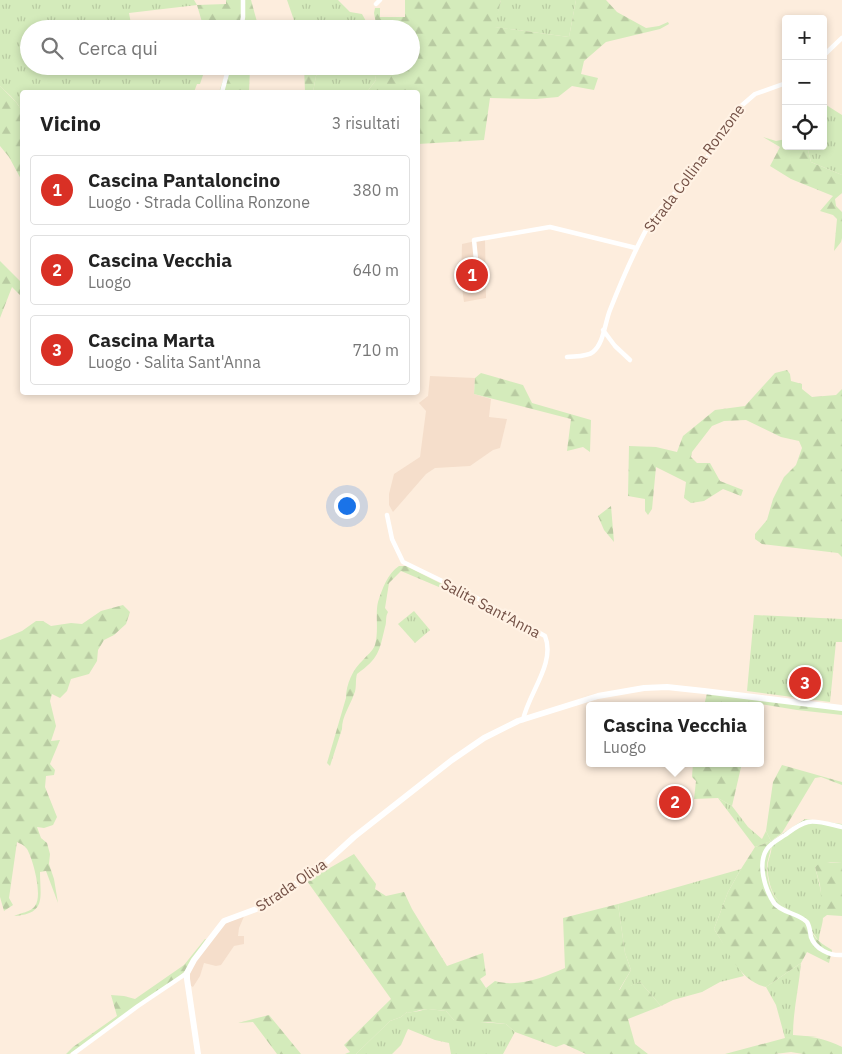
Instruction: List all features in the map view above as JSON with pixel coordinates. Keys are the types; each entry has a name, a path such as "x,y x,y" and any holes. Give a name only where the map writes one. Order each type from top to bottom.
{"street":[{"path":"242,20 243,0"},
{"path":"827,52 842,38"},
{"path":"223,90 227,75"},
{"name":"Strada Collina Ronzone","path":"567,357 588,354 594,351 602,337 609,312 636,248 654,216 706,159 740,107 755,94 782,85"},
{"name":"Strada Collina Ronzone","path":"476,260 474,240 542,227 558,228 636,248"},
{"path":"603,330 630,360"},
{"name":"Salita Sant'Anna","path":"388,515 392,539 403,562 475,597 545,636 546,652 543,672 521,720"},
{"path":"521,720 604,694 644,688 667,687 842,708"},
{"name":"Strada Oliva","path":"73,1054 187,973 194,960 224,921 259,908 320,868 354,837 452,760 484,738 521,720"},
{"path":"842,827 812,822 804,823 769,847 763,864 763,878 778,907 799,916 806,922 818,946 833,955 842,955"},
{"path":"187,973 186,979 198,1054"}],"shaded area":[{"path":"485,239 486,298 464,302 461,281 462,244"},
{"path":"430,376 475,378 474,394 491,399 489,417 507,419 500,448 493,450 470,466 435,468 426,474 393,512 389,505 389,494 394,474 420,457 426,411 419,403 428,396"},
{"path":"245,914 238,936 244,936 244,944 234,946 221,965 216,966 204,963 200,976 193,987 187,983 194,960 219,927"}],"green space":[{"path":"0,0 194,0 197,5 129,13 130,20 20,20 20,75 203,75 200,84 197,84 195,90 20,90 20,108 0,86"},
{"path":"226,0 251,0 257,20 201,20 197,5 226,4"},
{"path":"287,0 338,0 350,12 362,14 365,20 294,20"},
{"path":"405,0 501,0 495,27 569,37 576,0 606,0 617,12 646,28 668,22 669,24 660,29 606,42 584,61 581,74 598,78 594,90 572,86 558,97 536,99 490,98 484,140 420,144 420,90 368,90 376,80 375,75 420,75 420,20 375,20 375,8 380,8 380,17 405,17"},
{"path":"501,0 576,0 569,37 494,27"},
{"path":"225,75 250,75 249,90 220,90"},
{"path":"304,75 317,75 313,90 305,90"},
{"path":"375,75 376,80 368,90 313,90 316,76"},
{"path":"0,86 20,108 20,177 9,157 0,146"},
{"path":"827,106 842,115 842,175 811,162 808,150 827,150"},
{"path":"763,137 776,141 782,140 782,150 808,150 811,162 842,175 842,193 835,199 836,206 842,212 842,238 834,251 837,219 833,215 820,211 833,196 791,179 770,166 780,147"},
{"path":"0,261 20,281 20,295 12,287 0,318"},
{"path":"787,370 791,381 802,384 802,389 812,397 836,395 842,389 842,557 838,553 762,544 755,539 755,534 767,520 773,499 784,477 796,465 802,448 799,441 781,437 746,420 724,421 712,426 692,452 691,457 697,463 710,463 720,481 743,490 741,496 723,489 704,501 691,503 684,498 686,482 656,467 652,509 648,515 645,511 645,499 628,496 629,446 656,447 677,452 683,436 715,410 745,406 775,373"},
{"path":"481,373 523,385 532,403 591,420 590,452 583,447 567,451 571,419 474,394 475,378"},
{"path":"611,506 614,542 604,530 598,516"},
{"path":"399,566 406,566 476,601 401,571 389,583 385,608 388,612 379,649 374,659 357,674 355,692 345,715 330,766 327,763 349,682 356,668 375,645 378,602 389,577"},
{"path":"123,605 130,612 126,624 114,635 104,640 98,650 97,661 89,674 71,679 67,691 60,698 52,694 50,701 56,726 51,741 60,740 50,764 55,770 54,775 46,776 45,787 57,817 53,825 44,828 37,827 41,838 47,843 50,854 49,864 58,903 46,871 40,872 40,896 37,908 25,915 14,916 28,911 35,906 38,886 27,849 17,842 9,898 13,905 4,911 0,897 0,640 22,631 36,621 43,621 51,626 71,623 82,624 101,611"},
{"path":"414,611 430,630 415,643 398,624"},
{"path":"754,615 842,619 842,642 836,642 830,702 747,691"},
{"path":"707,693 842,709 842,715 764,705 764,702 705,702"},
{"path":"782,765 842,782 842,785 821,777 815,778 782,833 771,841 766,831 773,782"},
{"path":"693,767 741,767 732,806 718,798 694,799 696,781 692,777"},
{"path":"718,798 732,806 748,827 762,839 766,831 771,841 755,847"},
{"path":"805,819 842,824 842,863 830,862 815,867 823,911 819,941 806,924 780,903 773,892 767,870 772,846 771,841"},
{"path":"771,841 767,871 771,890 779,902 805,922 815,937 832,950 829,963 807,952 801,963 766,987 757,984 741,972 714,929 728,892 755,847"},
{"path":"354,854 376,884 375,889 386,896 404,892 412,909 447,966 483,953 486,975 480,979 486,988 495,981 504,983 522,982 540,978 565,968 563,918 618,904 625,953 631,970 619,990 640,982 661,1006 628,1019 635,1044 648,1054 586,1054 564,1044 556,1047 515,1032 506,1024 488,1022 464,1023 454,1020 446,1011 426,1009 407,1012 401,1017 390,1021 356,1054 345,1054 350,1052 344,1045 391,999 307,881"},
{"path":"821,862 842,863 842,916 827,915 823,918 820,885 815,867"},
{"path":"741,869 728,892 714,929 744,976 720,982 702,992 673,1000 661,1006 640,982 619,991 631,970 625,953 618,904"},
{"path":"205,939 180,976 80,1047 66,1054 117,1016 111,995 135,999 184,965"},
{"path":"801,963 793,1035 818,1037 785,1038 776,1005 766,987"},
{"path":"428,1009 446,1011 454,1020 506,1024 515,1032 503,1054 451,1054 449,1043 435,1040 408,1029 401,1045 392,1054 356,1054 390,1021 401,1017 407,1012"},
{"path":"269,1015 301,1054 277,1054 253,1022 238,1023"},
{"path":"801,1036 822,1039 842,1047 842,1054 803,1054 791,1052 775,1054 725,1054 785,1038"}],"place":[{"name":"Cascina Pantaloncino","path":"472,275"},
{"name":"Cascina Marta","path":"805,683"},
{"name":"Cascina Vecchia","path":"675,802"}]}
